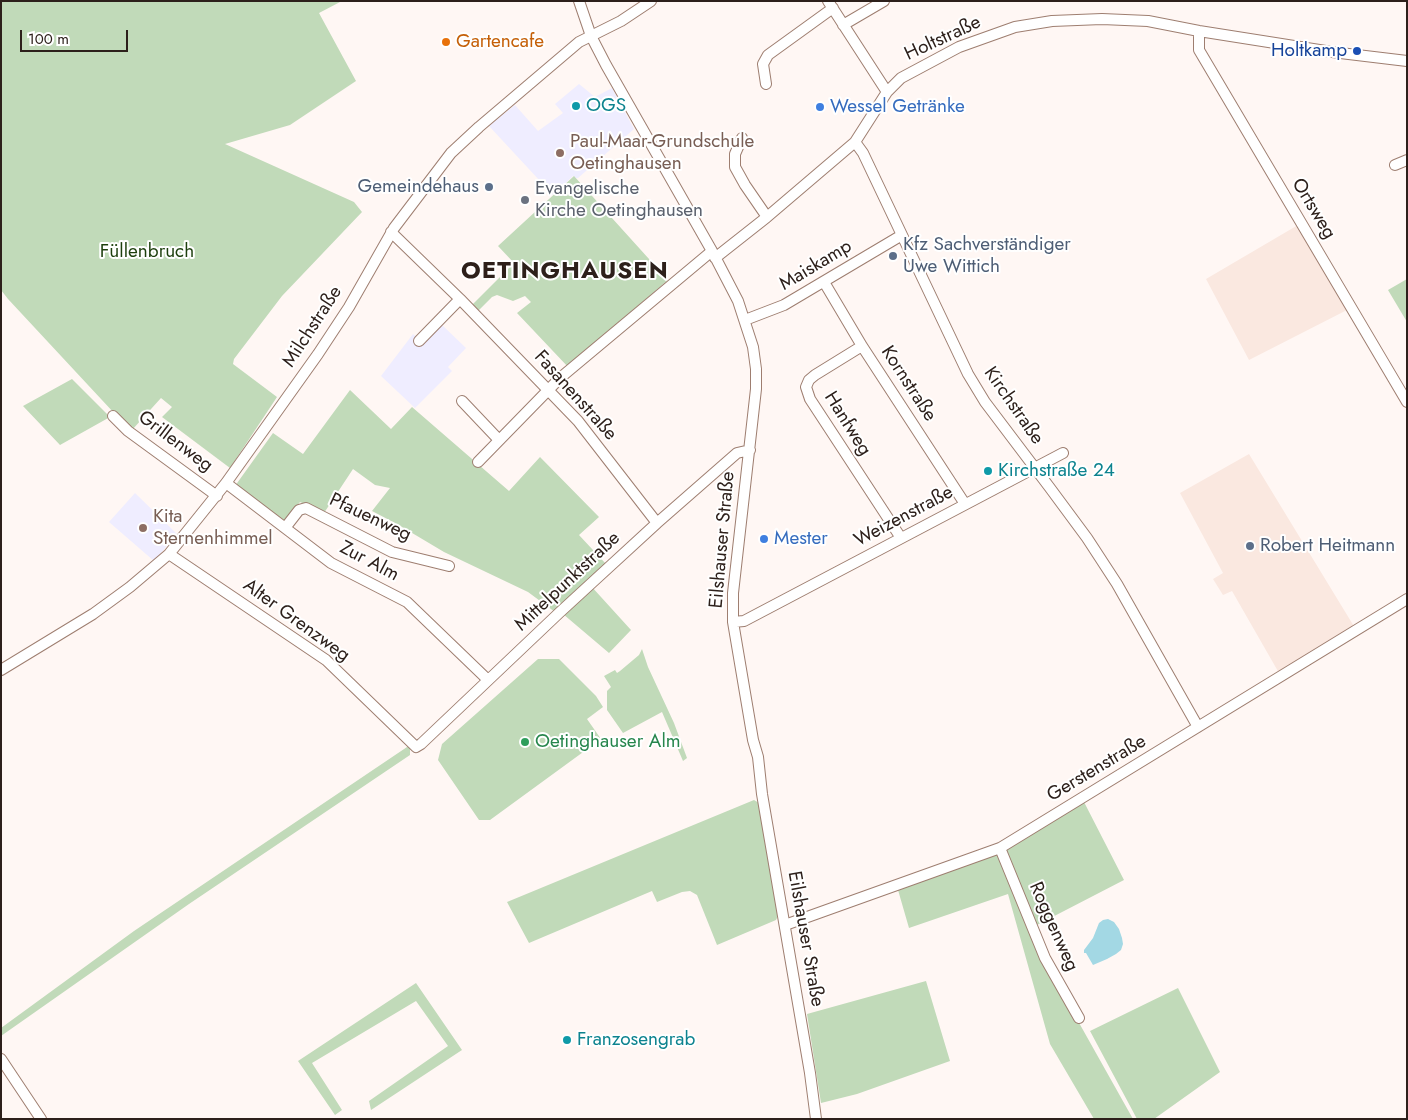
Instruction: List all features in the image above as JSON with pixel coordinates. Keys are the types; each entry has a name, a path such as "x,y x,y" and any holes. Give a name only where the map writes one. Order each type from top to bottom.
{"street":[{"name":"Eilshauser Straße","path":"579,1 591,36 606,66 738,301 753,347 756,369 755,409 733,593 734,622 753,740 758,757 762,794 810,1073 816,1119"},
{"name":"Milchstraße","path":"1,670 92,614 130,587 168,554 217,496 349,307 391,232 452,153 486,121 579,42 621,21 651,1"},
{"path":"843,25 884,1"},
{"path":"766,84 763,64 768,55 830,5 886,92"},
{"name":"Holtstraße","path":"478,462 549,390 632,317 713,255 767,217 855,142 886,92 901,78 959,47 1015,27 1052,21 1102,19 1148,21 1332,52 1407,61"},
{"name":"Ortsweg","path":"1200,31 1199,50 1407,402"},
{"path":"742,138 735,154 735,167 744,185 767,217"},
{"name":"Kirchstraße","path":"855,142 863,153 968,374 985,402 1086,538 1117,584 1198,727"},
{"path":"1395,165 1407,160"},
{"name":"Fasanenstraße","path":"391,232 460,299 578,421 657,523"},
{"name":"Maiskamp","path":"745,320 784,305 902,235"},
{"name":"Kornstraße","path":"824,282 862,346 965,504"},
{"path":"419,342 460,299"},
{"name":"Hanfweg","path":"862,346 814,375 806,387 810,398 901,538"},
{"path":"462,401 499,440"},
{"name":"Grillenweg","path":"113,416 128,431 217,496"},
{"name":"Mittelpunktstraße","path":"416,747 657,523 738,453 750,450"},
{"name":"Weizenstraße","path":"734,622 744,621 1063,453"},
{"name":"Zur Alm","path":"226,483 331,563 407,602 488,680"},
{"name":"Pfauenweg","path":"285,528 299,510 306,508 392,552 450,566"},
{"name":"Alter Grenzweg","path":"168,554 326,660 416,747"},
{"name":"Gerstenstraße","path":"784,925 1000,848 1407,600"},
{"name":"Roggenweg","path":"1000,848 1045,958 1079,1018"},
{"path":"1,1059 41,1119"}],"shaded area":[{"name":"Paul-Maar-Grundschule Oetinghausen","path":"579,84 595,97 612,88 634,129 578,178 573,176 553,195 489,126 515,105 538,131 563,113 555,104"},
{"path":"1298,225 1348,306 1347,310 1249,360 1206,279"},
{"path":"441,324 466,348 448,367 452,371 415,408 381,376 413,334 423,343"},
{"path":"1249,454 1355,628 1279,673 1232,591 1223,595 1213,579 1223,573 1180,493"},
{"name":"Kita Sternenhimmel","path":"135,493 177,534 154,561 109,522"}],"green space":[{"name":"Füllenbruch","path":"1,1 342,1 319,13 356,81 290,125 225,144 354,202 362,212 282,296 234,359 233,364 277,397 230,468 162,417 172,407 161,398 132,430 128,428 1,290"},
{"path":"574,176 668,280 576,359 569,368 517,313 531,302 525,296 513,301 497,295 492,297 478,311 472,305 514,263 498,246"},
{"path":"1407,279 1407,322 1388,290"},
{"path":"72,379 110,417 60,445 23,406"},
{"path":"350,390 391,429 412,407 509,491 540,457 599,517 579,535 606,564 555,612 528,592 444,552 372,511 390,488 375,485 353,469 324,513 300,502 284,523 235,486 273,433 303,454"},
{"path":"591,586 631,630 609,653 563,614"},
{"path":"642,649 687,758 683,761 662,712 623,733 607,710 607,691 611,687 604,676 615,670 617,673 620,671 639,655"},
{"path":"538,659 559,659 596,696 603,707 587,719 601,739 490,820 479,820 438,760 442,744"},
{"path":"410,745 410,755 189,904 1,1036 1,1028 134,931"},
{"path":"754,800 759,803 778,916 776,920 717,945 697,895 690,891 682,892 657,902 652,891 529,943 507,902"},
{"path":"1084,802 1124,880 1035,926 1005,851"},
{"path":"998,854 1078,1021 1133,1119 1094,1119 1050,1044 1008,894 909,928 898,890"},
{"path":"926,981 950,1061 857,1094 821,1103 807,1014"},
{"path":"416,983 462,1050 371,1110 369,1101 448,1046 416,1001 312,1063 342,1110 335,1115 298,1061"},
{"path":"1178,988 1220,1072 1154,1119 1137,1119 1090,1031"}],"water":[{"path":"1108,919 1114,922 1119,929 1123,944 1121,950 1116,954 1093,965 1086,953 1084,953 1084,950 1093,938 1099,923"}],"place":[{"name":"Gartencafe","path":"446,42"},
{"name":"Holtkamp","path":"1357,51"},
{"name":"OGS","path":"576,106"},
{"name":"Wessel Getränke","path":"820,107"},
{"name":"Paul-Maar-Grundschule Oetinghausen","path":"560,153"},
{"name":"Gemeindehaus","path":"489,187"},
{"name":"Evangelische Kirche Oetinghausen","path":"525,200"},
{"name":"Kfz Sachverständiger Uwe Wittich","path":"893,256"},
{"name":"Kirchstraße 24","path":"988,471"},
{"name":"Kita Sternenhimmel","path":"143,528"},
{"name":"Mester","path":"764,539"},
{"name":"Robert Heitmann","path":"1250,546"},
{"name":"Oetinghauser Alm","path":"525,742"},
{"name":"Franzosengrab","path":"567,1040"}],"district":[{"name":"OETINGHAUSEN","path":"565,272"}]}
